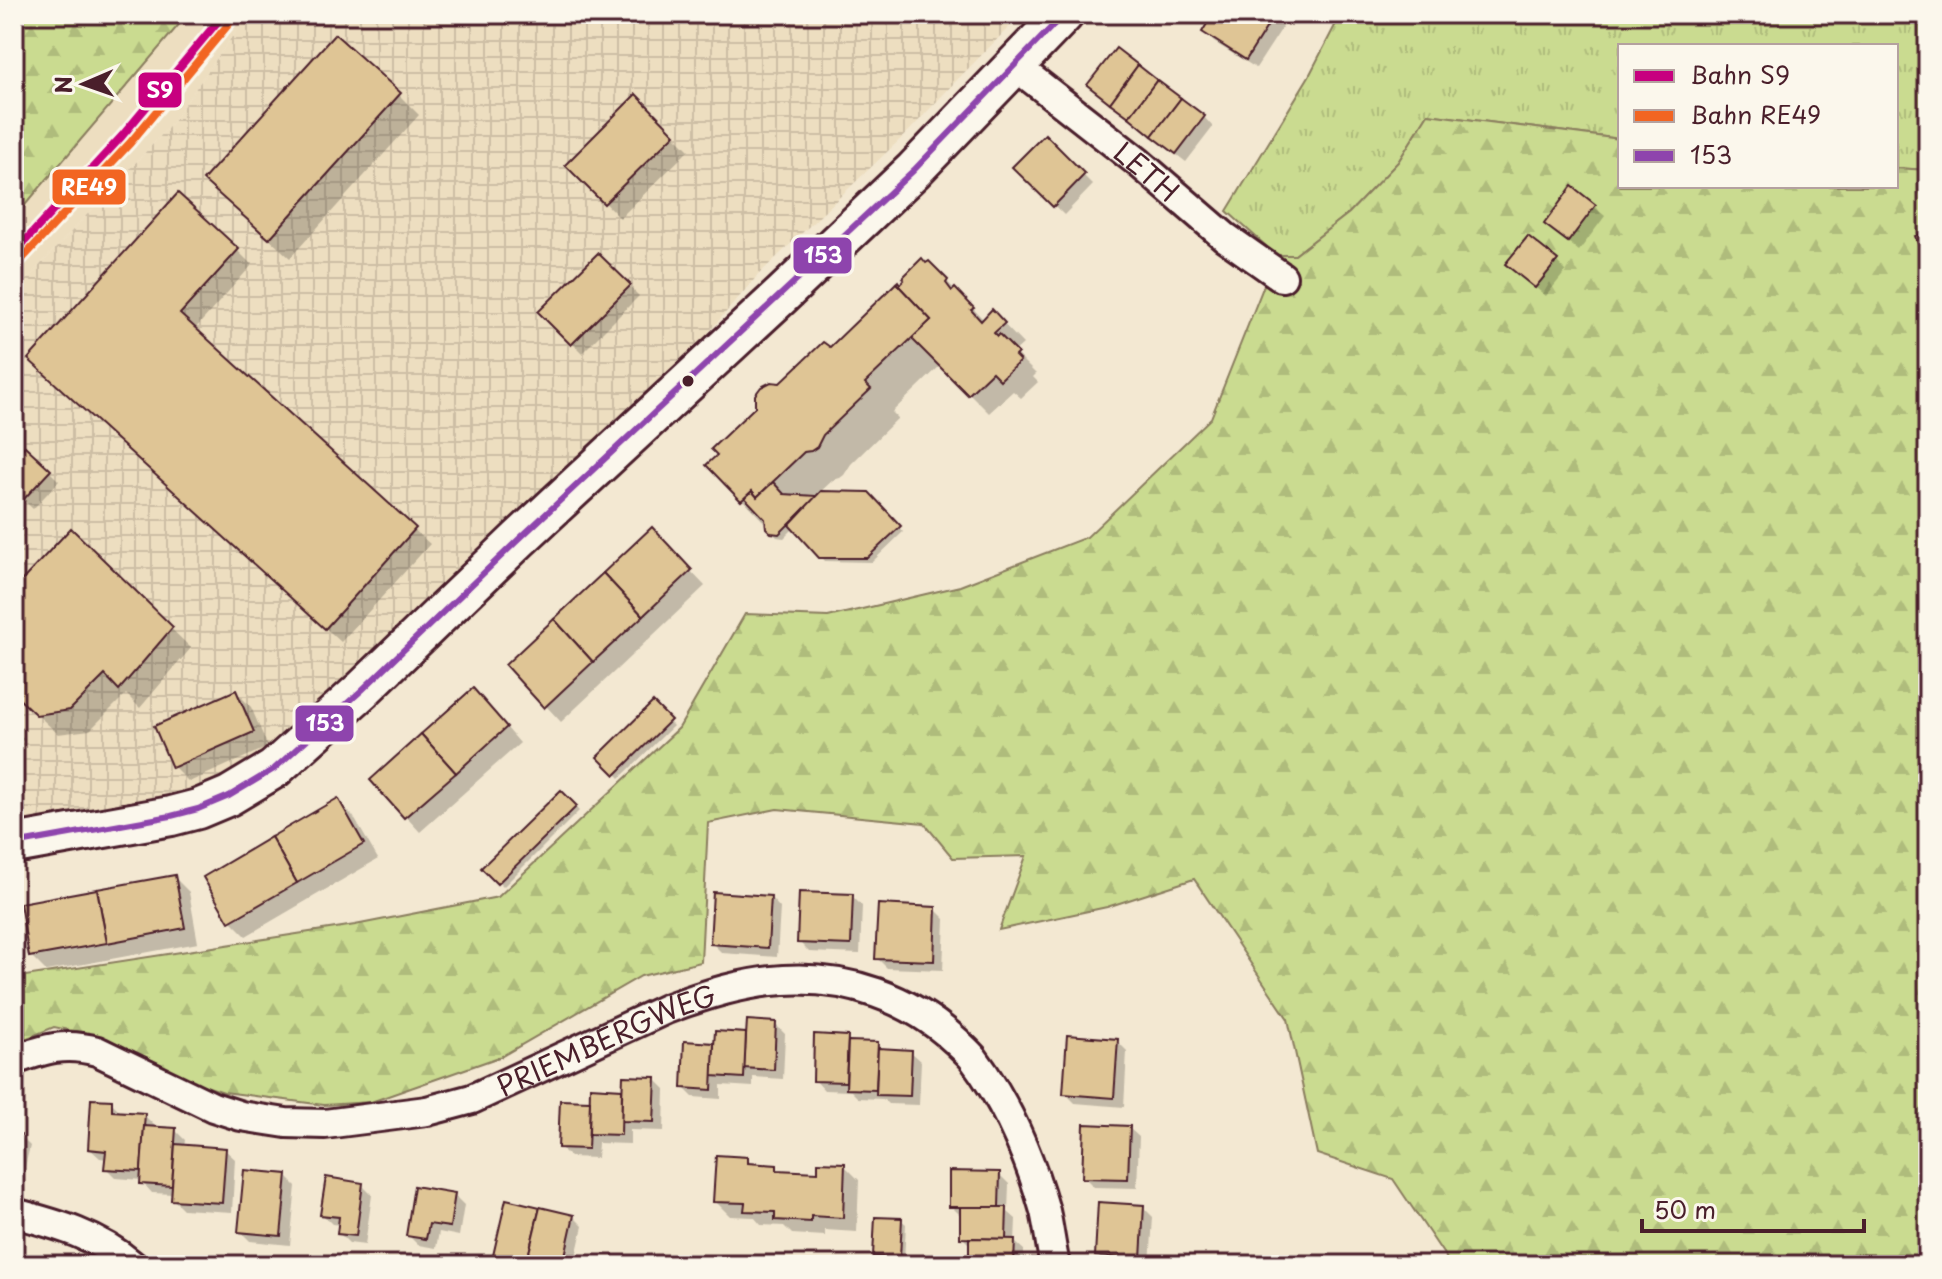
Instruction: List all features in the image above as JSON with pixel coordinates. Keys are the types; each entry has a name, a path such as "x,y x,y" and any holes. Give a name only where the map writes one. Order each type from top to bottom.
{"street":[{"path":"14,844 198,809 229,796 274,769 362,690 914,170 1064,14"},
{"name":"LETH","path":"1014,65 1138,162 1225,237 1282,277"},
{"name":"PRIEMBERGWEG","path":"14,1060 57,1046 83,1047 213,1107 241,1116 286,1123 325,1124 427,1111 472,1099 666,1009 721,991 785,980 858,986 920,1013 971,1055 1002,1104 1025,1154 1045,1212 1055,1265"},
{"path":"14,1213 92,1238 132,1265"}],"shaded area":[{"path":"188,14 248,14 168,128 14,293 14,218"},
{"path":"248,14 1022,14 909,131 759,274 670,377 271,759 196,800 14,833 14,293 168,128"}],"green space":[{"path":"14,14 188,14 14,218"},
{"path":"1341,14 1928,14 1928,170 1898,168 1898,44 1618,44 1618,139 1428,114 1398,162 1349,213 1295,255 1276,255 1227,211 1309,76"},
{"path":"1428,114 1618,139 1618,188 1898,188 1898,168 1928,170 1928,1265 1451,1265 1393,1179 1317,1154 1288,1019 1194,879 1107,907 999,930 1026,856 953,858 924,823 777,809 708,823 701,962 641,976 502,1056 371,1102 324,1105 224,1092 178,1077 107,1038 54,1027 25,1039 25,976 355,925 498,897 679,728 745,614 828,617 960,586 1087,537 1211,418 1276,255 1295,255 1349,213 1398,162"}],"building":[{"path":"1213,14 1275,14 1246,60 1202,32"},
{"path":"335,34 401,93 269,239 203,180"},
{"path":"1116,48 1138,65 1110,103 1087,85"},
{"path":"1138,65 1157,80 1129,117 1110,103"},
{"path":"1157,80 1181,98 1152,136 1129,117"},
{"path":"636,94 675,134 604,204 565,165"},
{"path":"1181,98 1205,116 1176,154 1152,136"},
{"path":"1045,134 1085,174 1053,207 1012,167"},
{"path":"1572,186 1596,205 1568,242 1544,224"},
{"path":"178,193 239,249 180,314 416,528 325,629 28,359"},
{"path":"1928,231 1928,268 1915,236"},
{"path":"1528,236 1558,260 1535,288 1505,264"},
{"path":"598,253 631,285 571,345 538,312"},
{"path":"922,258 948,280 946,283 952,291 955,288 974,308 971,310 981,321 992,309 1005,323 994,333 999,334 1018,353 1015,356 1020,361 1000,380 992,372 968,395 911,338 931,320 896,283 898,281 900,284"},
{"path":"896,283 931,320 865,383 871,389 823,435 817,447 804,452 757,497 752,491 741,501 706,465 717,455 711,449 755,407 755,395 761,387 771,382 780,383 823,342 830,347"},
{"path":"25,446 51,470 22,501 14,493 14,457"},
{"path":"773,482 784,494 817,496 779,534 771,533 766,528 765,519 745,498 752,491 757,497"},
{"path":"821,491 869,492 901,526 867,558 819,558 789,525"},
{"path":"652,527 692,570 643,616 603,573"},
{"path":"71,528 173,627 119,690 105,675 70,710 36,715 14,694 14,666 17,662 14,659 14,589"},
{"path":"603,573 643,616 593,662 554,619"},
{"path":"554,619 593,662 544,708 505,665"},
{"path":"473,688 507,727 456,773 421,734"},
{"path":"236,690 254,732 172,768 154,726"},
{"path":"653,702 671,720 615,775 597,757"},
{"path":"421,734 456,773 404,818 370,780"},
{"path":"561,790 577,806 497,884 481,868"},
{"path":"338,798 364,844 297,883 271,837"},
{"path":"271,837 297,883 229,922 203,877"},
{"path":"175,875 185,928 107,943 97,889"},
{"path":"97,889 107,943 29,957 20,903"},
{"path":"713,892 771,896 768,948 710,944"},
{"path":"799,892 853,894 851,945 797,943"},
{"path":"878,904 936,907 934,961 875,959"},
{"path":"747,1020 776,1022 774,1070 744,1068"},
{"path":"715,1031 746,1033 744,1078 712,1076"},
{"path":"814,1034 848,1036 846,1082 813,1081"},
{"path":"1067,1035 1118,1039 1114,1098 1063,1094"},
{"path":"684,1041 714,1043 712,1090 682,1088"},
{"path":"848,1041 878,1042 876,1090 846,1089"},
{"path":"878,1048 912,1050 910,1096 876,1095"},
{"path":"623,1076 656,1077 654,1122 621,1121"},
{"path":"590,1087 622,1089 621,1135 589,1134"},
{"path":"91,1099 112,1100 112,1111 145,1113 141,1171 104,1169 106,1151 88,1149"},
{"path":"560,1100 590,1101 588,1149 558,1148"},
{"path":"1084,1124 1130,1126 1128,1179 1082,1178"},
{"path":"144,1126 176,1128 172,1186 140,1184"},
{"path":"14,1133 21,1135 14,1165"},
{"path":"175,1144 226,1148 222,1203 171,1200"},
{"path":"716,1155 748,1157 748,1163 777,1165 777,1170 818,1172 818,1162 845,1163 843,1218 811,1216 811,1222 775,1220 775,1212 744,1211 745,1203 713,1202"},
{"path":"244,1170 287,1174 281,1236 238,1232"},
{"path":"949,1171 1000,1172 999,1207 949,1207"},
{"path":"326,1177 363,1183 356,1236 337,1234 339,1217 320,1215"},
{"path":"414,1186 455,1193 450,1227 429,1224 426,1239 406,1236"},
{"path":"506,1199 540,1207 526,1265 492,1260"},
{"path":"1098,1202 1144,1205 1141,1259 1095,1256"},
{"path":"540,1207 574,1215 563,1265 526,1265"},
{"path":"960,1207 1007,1207 1006,1239 960,1238"},
{"path":"875,1217 902,1218 900,1258 873,1256"},
{"path":"969,1238 1015,1239 1014,1265 969,1265"}],"rail line":[{"name":"S9","path":"14,253 122,136 224,14"},
{"name":"RE49","path":"21,260 130,143 232,20"}],"transit line":[{"name":"153","path":"14,844 198,809 229,796 274,769 362,690 914,170 1064,14"}]}
